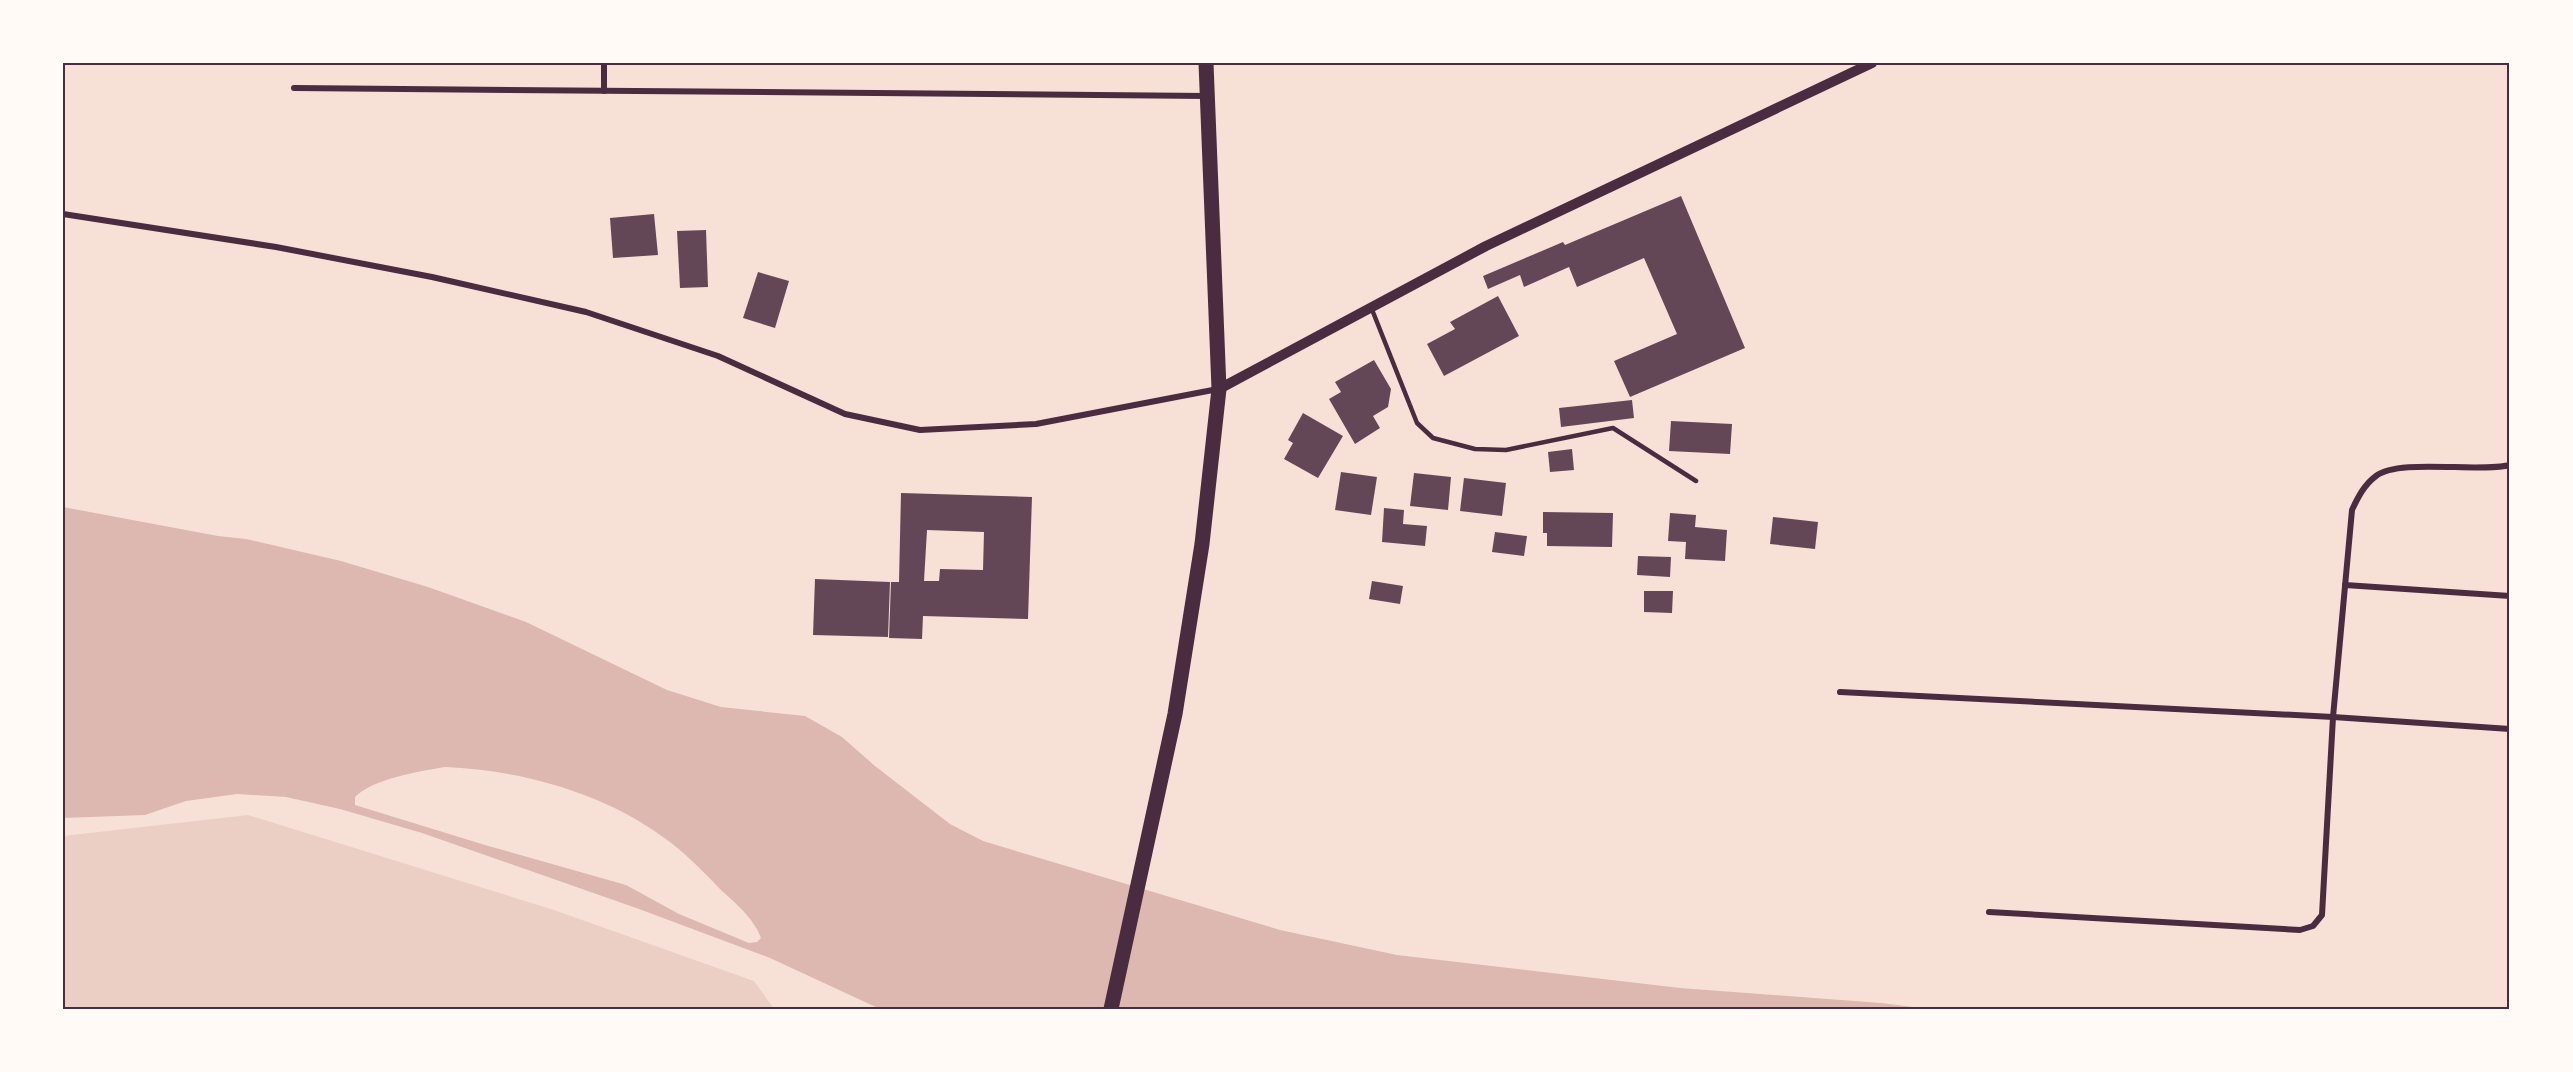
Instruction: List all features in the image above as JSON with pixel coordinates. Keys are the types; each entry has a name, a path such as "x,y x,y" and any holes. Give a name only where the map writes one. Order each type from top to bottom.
{"main road":[{"path":"1111,1009 1175,714 1202,544 1219,389 1206,63"}],"street":[{"path":"603,91 604,63"},
{"path":"63,214 276,247 432,277 586,312 718,356 845,414 920,430 1036,424 1219,389 1486,246 1872,63"},
{"path":"294,88 1208,96"},
{"path":"1989,912 2301,930 2313,926 2322,915 2332,717 2352,510 2361,491 2377,475 2396,469 2510,465"},
{"path":"2345,585 2510,596"},
{"path":"1840,692 2332,717 2510,729"}],"lane":[{"path":"1371,307 1417,423 1433,438 1475,449 1506,450 1613,428 1696,481"}],"shaded area":[{"path":"63,507 218,536 246,539 341,561 428,587 526,622 667,690 721,707 805,716 842,737 875,766 950,824 983,841 1280,930 1397,955 1680,988 1881,1003 1929,1009 880,1009 770,958 639,909 422,833 340,809 286,797 237,794 186,801 145,815 63,818","holes":["445,767 475,769 534,779 564,788 620,810 646,825 683,853 738,905 754,924 761,938 757,942 749,943 679,914 626,885 355,805 355,797 363,791 397,777"]},
{"path":"248,815 554,910 754,981 774,1009 63,1009 63,836"}],"building":[{"path":"1681,196 1745,348 1630,397 1614,361 1677,334 1644,258 1577,287 1569,267 1524,287 1520,275 1488,289 1483,276 1563,242 1565,245"},
{"path":"654,214 658,255 613,258 610,218"},
{"path":"706,230 708,287 680,288 677,231"},
{"path":"758,272 789,281 775,328 743,318"},
{"path":"1498,296 1519,336 1444,376 1427,344 1455,329 1450,322"},
{"path":"1374,360 1391,389 1388,407 1373,416 1380,428 1355,444 1329,399 1341,392 1335,382"},
{"path":"1632,400 1634,418 1561,427 1559,408"},
{"path":"1303,413 1343,436 1318,478 1284,459 1293,443 1288,440"},
{"path":"1671,421 1732,424 1730,454 1669,451"},
{"path":"1572,449 1574,470 1550,472 1548,452"},
{"path":"1341,472 1377,477 1371,515 1335,510"},
{"path":"1414,473 1451,477 1448,510 1410,506"},
{"path":"1464,478 1506,483 1502,516 1460,511"},
{"path":"901,493 1032,497 1028,619 923,616 922,639 889,638 891,582 899,582","holes":["927,530 984,532 983,570 940,569 939,581 924,581"]},
{"path":"1384,508 1404,510 1403,524 1427,526 1425,546 1382,542"},
{"path":"1543,512 1613,513 1612,547 1547,546 1547,533 1543,533"},
{"path":"1670,513 1696,515 1695,527 1727,530 1725,561 1685,559 1686,542 1668,541"},
{"path":"1773,517 1818,522 1815,549 1770,544"},
{"path":"1495,532 1527,536 1524,556 1492,552"},
{"path":"1638,556 1671,557 1670,577 1637,575"},
{"path":"815,579 890,582 888,637 813,635"},
{"path":"1372,581 1403,586 1400,604 1369,599"},
{"path":"1644,591 1673,591 1672,613 1644,612"}]}
